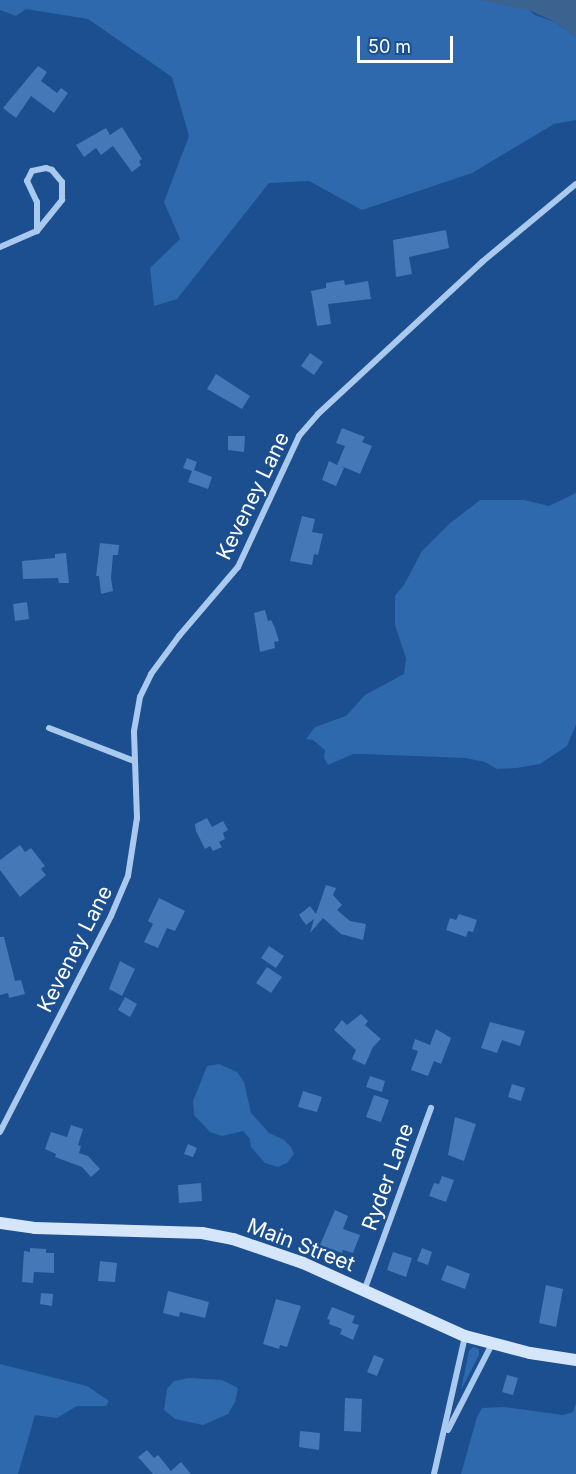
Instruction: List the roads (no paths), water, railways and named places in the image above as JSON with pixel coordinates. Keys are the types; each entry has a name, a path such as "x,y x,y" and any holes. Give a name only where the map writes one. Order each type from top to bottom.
{"main road":[{"name":"Main Street","path":"0,1223 34,1228 202,1233 255,1245 303,1263 465,1336 492,1344 576,1360"}],"street":[{"path":"0,247 38,231 62,200 63,191 58,176 46,168 32,171 27,181 37,202 38,231"},
{"name":"Keveney Lane","path":"0,1132 106,926 128,876 137,818 134,760 136,711 151,674 178,636 238,567 299,436 318,414 408,328 482,262 576,184"},
{"path":"49,728 134,760"},
{"name":"Ryder Lane","path":"364,1291 431,1108"},
{"path":"434,1474 445,1436 465,1336"},
{"path":"445,1436 492,1344"}]}
